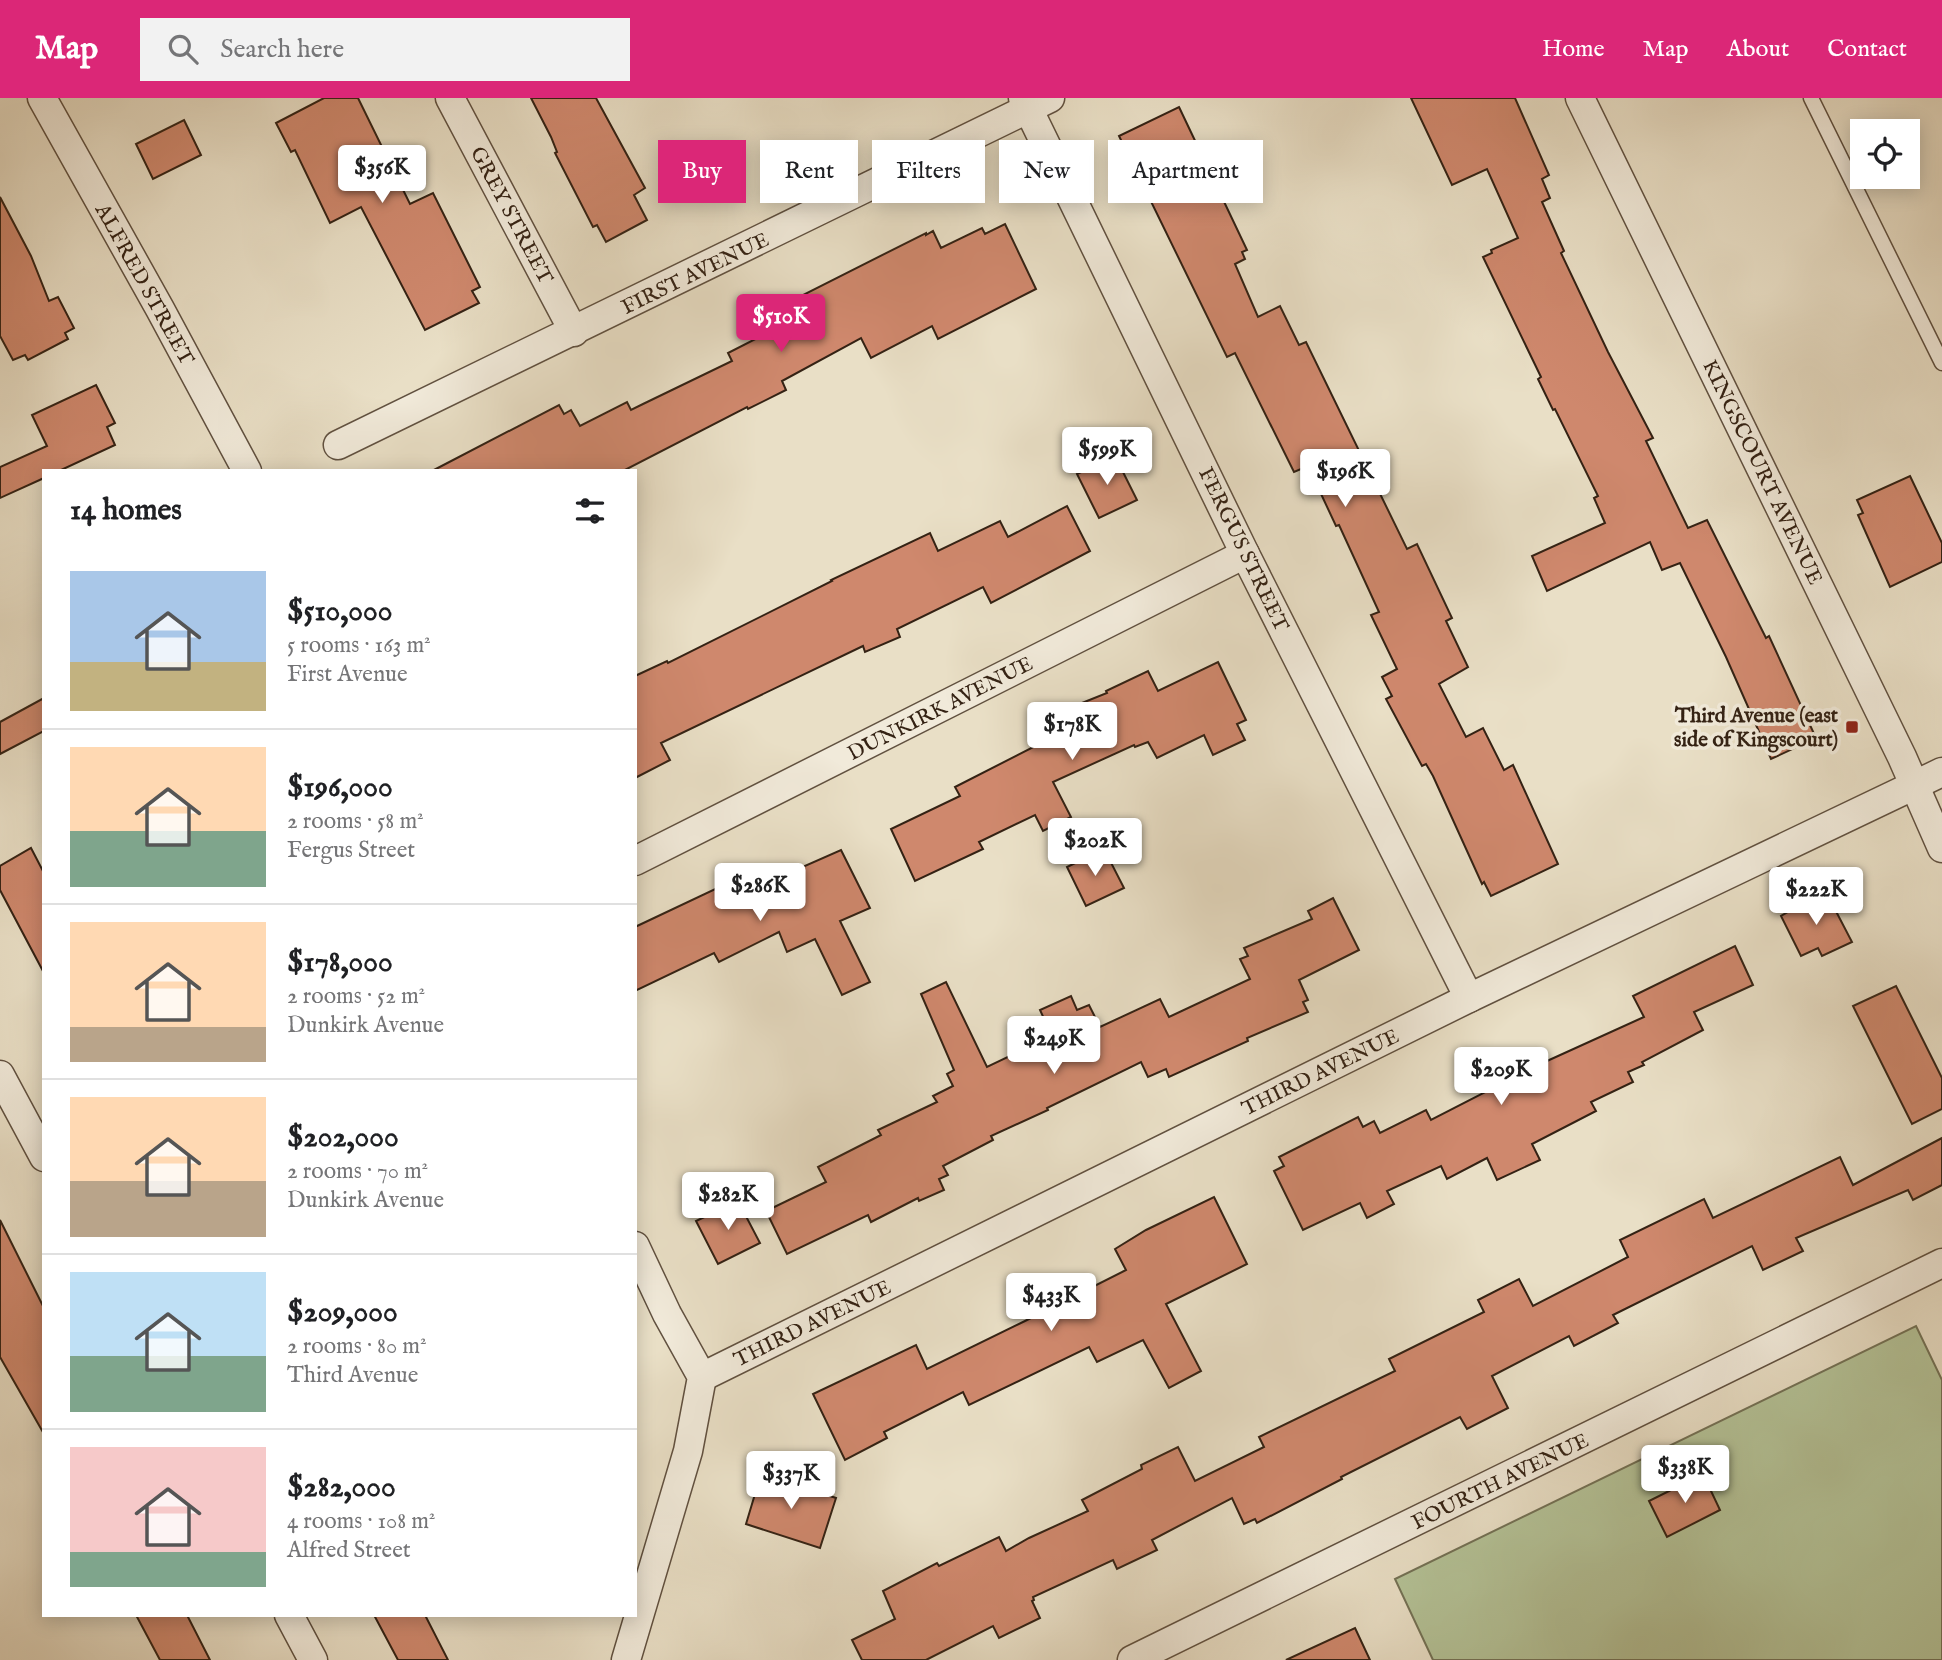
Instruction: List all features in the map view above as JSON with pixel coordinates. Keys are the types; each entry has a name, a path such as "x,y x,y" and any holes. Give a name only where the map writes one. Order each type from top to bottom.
{"street":[{"name":"ALFRED STREET","path":"42,98 246,469"},
{"name":"GREY STREET","path":"450,98 574,332"},
{"name":"KINGSCOURT AVENUE","path":"1580,98 1942,848"},
{"name":"FIRST AVENUE","path":"338,445 574,332 1034,102"},
{"name":"FERGUS STREET","path":"1034,102 1245,554 1469,998"},
{"name":"DUNKIRK AVENUE","path":"637,860 1245,554"},
{"name":"THIRD AVENUE","path":"702,1377 1469,998 1942,772"},
{"path":"0,1076 42,1153"},
{"path":"626,1660 688,1451 702,1377 667,1314 637,1250"},
{"name":"FOURTH AVENUE","path":"1132,1660 1182,1650 1942,1264"},
{"path":"290,1617 313,1660"}],"lane":[{"path":"1811,98 1942,363"}],"green space":[{"path":"1916,1326 1942,1380 1942,1660 1433,1660 1395,1579"}],"building":[{"path":"324,98 358,98 410,204 433,193 480,287 472,291 479,303 425,330 361,207 330,223 295,150 291,152 276,123"},
{"path":"531,98 596,98 645,188 634,195 647,220 606,242 597,225 593,227 555,153 557,152 551,137"},
{"path":"1411,98 1515,98 1549,175 1542,179 1550,198 1542,202 1564,251 1561,253 1653,438 1646,441 1688,528 1707,520 1766,638 1769,636 1816,738 1771,759 1726,657 1680,563 1662,570 1650,542 1547,591 1532,556 1605,523 1594,498 1598,496 1538,379 1541,377 1483,257 1492,253 1491,250 1518,238 1487,169 1452,185"},
{"path":"1179,107 1195,140 1121,140 1119,136"},
{"path":"184,120 201,155 153,179 136,144"},
{"path":"0,197 31,256 49,301 58,297 74,328 65,333 68,339 28,360 25,355 13,360 0,336"},
{"path":"1152,203 1225,203 1247,250 1242,252 1245,259 1235,264 1258,317 1280,306 1299,345 1306,342 1407,549 1417,544 1452,618 1446,621 1468,667 1439,684 1466,737 1483,728 1504,770 1513,765 1558,864 1491,896 1484,882 1482,884 1433,776 1426,764 1422,766 1386,699 1392,696 1382,677 1397,669 1371,615 1379,612 1339,525 1336,526 1308,466 1294,472 1235,353 1227,357"},
{"path":"1005,224 1036,289 938,339 932,326 871,358 861,338 782,381 786,390 748,409 747,407 627,469 436,469 559,405 564,414 571,410 580,426 627,402 631,410 732,361 728,353 781,326 774,312 791,301 926,233 933,231 941,248 982,228 985,234"},
{"path":"96,385 115,423 107,427 115,445 63,469 42,469 42,479 0,498 0,467 47,446 32,415"},
{"path":"1115,456 1137,500 1099,518 1077,474"},
{"path":"1910,476 1942,543 1942,562 1890,587 1858,515 1863,513 1857,500"},
{"path":"1067,506 1090,551 991,603 983,587 897,629 900,637 865,652 863,646 661,743 670,760 637,777 637,675 667,661 668,663 930,533 938,551 1000,521 1008,537"},
{"path":"1218,662 1246,720 1237,724 1245,740 1213,755 1204,735 1157,758 1148,742 1135,747 1134,745 1053,782 1071,817 1043,831 1035,815 979,842 983,849 915,881 891,829 960,796 955,787 1055,736 1051,727 1058,725 1054,716 1107,693 1106,691 1148,671 1158,691"},
{"path":"42,699 42,732 0,754 0,722"},
{"path":"31,848 42,869 42,969 0,890 0,866"},
{"path":"1104,849 1124,888 1086,906 1067,867"},
{"path":"841,850 870,908 840,921 870,982 842,995 815,939 787,952 779,932 719,962 714,953 637,990 637,926 730,882 737,896"},
{"path":"1827,894 1852,942 1822,956 1818,948 1801,956 1781,916 1814,897 1815,899"},
{"path":"1333,898 1359,950 1299,980 1308,1000 1303,1002 1308,1012 1247,1038 1248,1041 1169,1077 1166,1069 1148,1077 1141,1062 991,1136 993,1140 943,1166 948,1175 939,1179 944,1190 919,1201 918,1198 871,1222 868,1215 787,1254 766,1211 826,1182 818,1167 881,1135 878,1130 937,1102 933,1096 953,1086 947,1074 954,1070 921,994 946,982 987,1067 1052,1036 1040,1010 1071,996 1077,1010 1089,1005 1100,1027 1160,999 1169,1017 1250,979 1240,959 1248,956 1244,948 1312,919 1308,911"},
{"path":"1735,946 1753,985 1694,1012 1703,1030 1628,1072 1633,1082 1591,1102 1596,1111 1532,1144 1540,1160 1497,1180 1487,1158 1447,1179 1441,1166 1387,1191 1394,1204 1367,1218 1360,1203 1303,1230 1274,1171 1284,1166 1279,1157 1358,1117 1363,1127 1374,1121 1380,1133 1426,1110 1431,1120 1536,1066 1644,1017 1633,996"},
{"path":"1896,986 1942,1078 1942,1109 1912,1124 1853,1006"},
{"path":"1942,1138 1942,1185 1913,1200 1908,1190 1796,1238 1803,1251 1763,1270 1752,1246 1613,1315 1618,1323 1574,1346 1569,1336 1492,1376 1508,1408 1467,1429 1460,1417 1257,1523 1255,1519 1244,1524 1232,1498 1152,1540 1157,1550 1117,1569 1113,1560 1033,1597 1032,1601 1040,1618 999,1638 993,1626 926,1660 862,1660 852,1640 895,1619 883,1591 937,1563 939,1566 999,1537 1006,1551 1088,1511 1082,1500 1142,1469 1141,1465 1178,1447 1195,1481 1264,1447 1259,1437 1395,1371 1389,1359 1484,1312 1478,1300 1519,1279 1533,1306 1628,1257 1620,1240 1704,1199 1713,1218 1840,1157 1853,1185"},
{"path":"1214,1197 1247,1264 1166,1304 1201,1371 1169,1388 1143,1340 1097,1362 1089,1347 969,1405 963,1392 884,1432 887,1438 845,1460 813,1394 916,1345 927,1369 1025,1321 1126,1270 1115,1249 1146,1230"},
{"path":"738,1201 760,1243 718,1264 696,1221"},
{"path":"0,1220 42,1304 42,1430 0,1357"},
{"path":"761,1474 836,1498 820,1548 746,1524"},
{"path":"1703,1474 1720,1510 1667,1537 1649,1501"},
{"path":"137,1617 188,1617 210,1660 160,1660"},
{"path":"375,1617 426,1617 448,1660 398,1660"},
{"path":"1355,1628 1370,1660 1286,1660"}],"place":[{"name":"Third Avenue (east side of Kingscourt)","path":"1852,727"}]}
